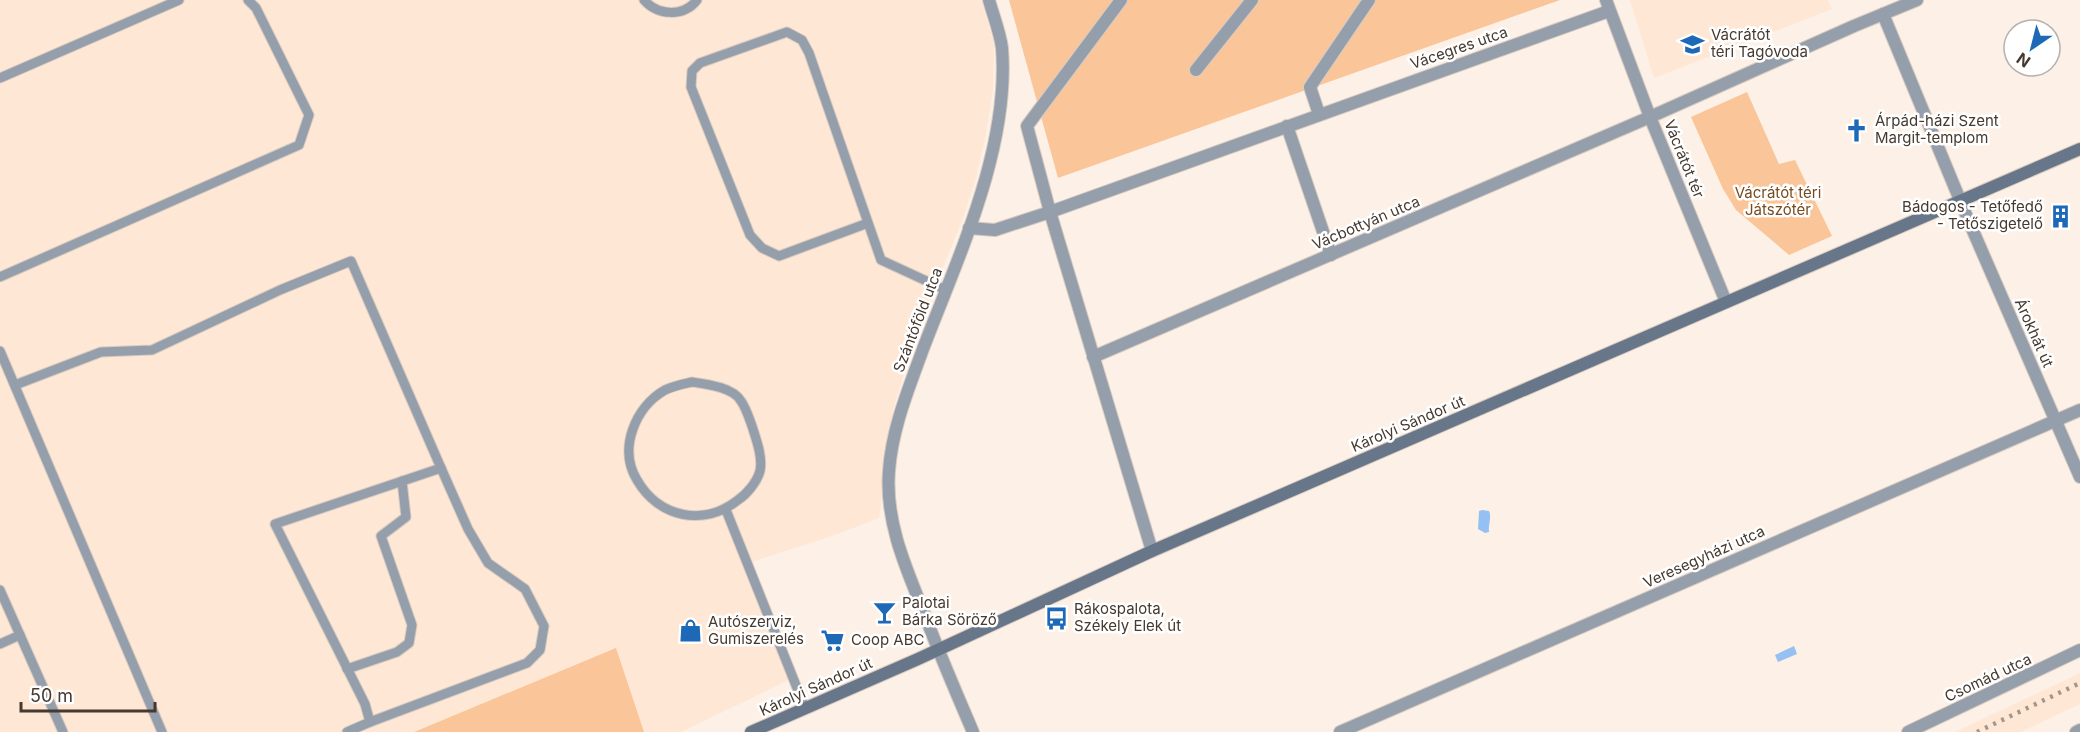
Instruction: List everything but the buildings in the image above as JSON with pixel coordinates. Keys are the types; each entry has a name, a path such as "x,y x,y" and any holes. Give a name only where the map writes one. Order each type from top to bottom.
{"street":[{"name":"Szántóföld utca","path":"973,732 907,573 891,514 888,472 899,415 969,228 993,151 1001,98 1002,47 989,0"},
{"path":"1121,0 1027,126 1050,212 1152,551"},
{"path":"1196,70 1252,0"},
{"path":"1319,114 1310,87 1369,0"},
{"name":"Vácrátót tér","path":"1726,302 1650,117 1917,0"},
{"name":"Vácegres utca","path":"969,228 995,230 1050,212 1608,5"},
{"path":"1608,5 1650,117"},
{"path":"1883,14 1960,201"},
{"name":"Vácbottyán utca","path":"1093,357 1650,117"},
{"path":"1287,126 1331,255"},
{"name":"Károlyi Sándor út","path":"751,732 918,659 1152,551 2080,149"},
{"name":"Árokhát út","path":"1960,201 2080,477"},
{"name":"Veresegyházi utca","path":"1340,732 2080,410"},
{"name":"Csomád utca","path":"1908,732 2080,650"}],"lane":[{"path":"0,78 179,0"},
{"path":"0,277 299,145 309,115 256,8 248,0"},
{"path":"644,0 656,10 669,13 683,11 697,0"},
{"path":"868,223 779,256 762,248 750,235 695,98 691,87 692,71 700,63 787,32 802,40 809,53 881,260 946,290"},
{"path":"15,385 101,352 152,350 280,290 351,261 468,529 488,564 525,589 544,626 540,650 527,663 347,732"},
{"path":"0,351 162,732"},
{"path":"692,382 717,386 740,399 758,444 760,471 747,494 726,510 701,516 675,513 652,500 636,479 629,454 632,428 645,405 666,389 692,382"},
{"path":"370,722 365,704 275,524 441,468"},
{"path":"347,669 397,652 409,642 412,625 381,536 406,517 402,481"},
{"path":"726,510 806,708"},
{"path":"0,590 63,732"},
{"path":"0,644 20,635"}],"shaded area":[{"path":"0,0 981,0 994,44 993,89 986,134 976,178 962,221 916,333 893,410 879,518 751,562 797,676 681,732 644,732 616,649 413,732 0,732"},
{"name":"Vácrátót téri Tagóvoda","path":"1630,0 1828,0 1832,9 1654,78"},
{"path":"2080,673 2080,704 2021,732 1955,732"}],"green space":[{"path":"1009,0 1560,0 1058,178"},
{"name":"Vácrátót téri Játszótér","path":"1747,92 1779,164 1795,160 1832,236 1789,255 1736,210 1723,189 1691,117"},
{"path":"616,648 644,732 414,732"}],"water":[{"path":"1479,511 1490,513 1489,532 1485,533 1478,529"},
{"path":"1794,646 1797,654 1778,662 1775,655"}],"railway":[{"path":"1977,732 2080,683"}],"place":[{"name":"Vácrátót téri Tagóvoda","path":"1693,44"},
{"name":"Árpád-házi Szent Margit-templom","path":"1857,130"},
{"name":"Bádogos - Tetőfedő - Tetőszigetelő","path":"2061,216"},
{"name":"Palotai Bárka Söröző","path":"884,612"},
{"name":"Rákospalota, Székely Elek út","path":"1056,618"},
{"name":"Autószerviz, Gumiszerelés","path":"690,631"},
{"name":"Coop ABC","path":"833,640"}]}
